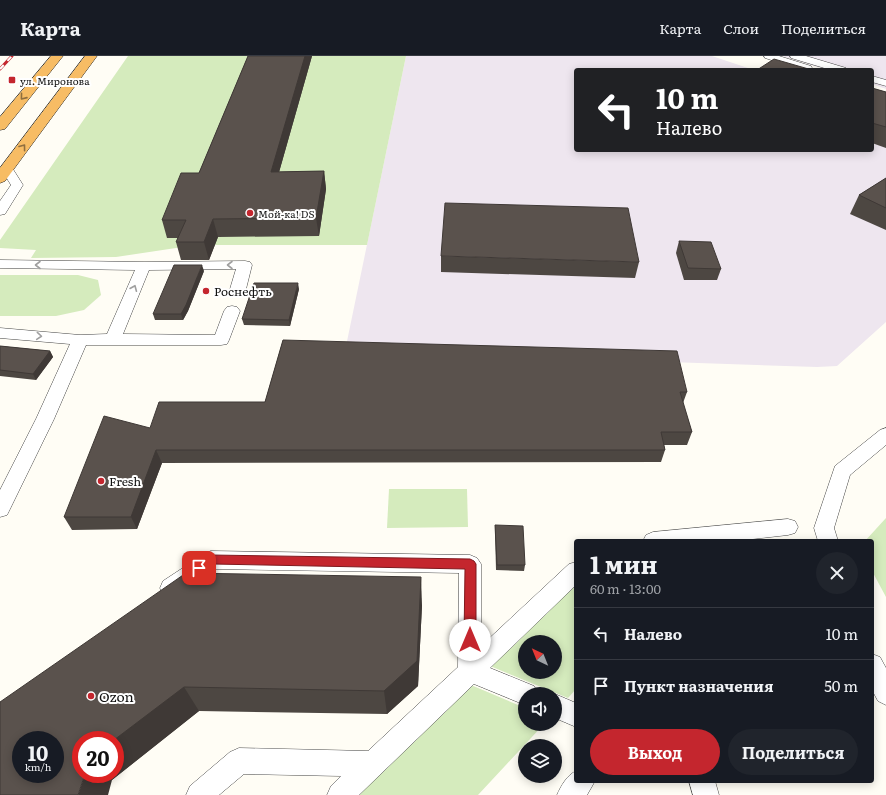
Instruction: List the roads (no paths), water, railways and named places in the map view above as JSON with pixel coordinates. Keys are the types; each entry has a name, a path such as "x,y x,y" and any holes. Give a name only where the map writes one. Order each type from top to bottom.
{"highway":[{"path":"0,126 57,56"},
{"path":"4,174 91,56"}],"lane":[{"path":"769,56 808,68"},
{"path":"801,57 836,68"},
{"path":"874,80 886,83"},
{"path":"874,90 886,93"},
{"path":"0,211 17,185 4,174"},
{"path":"0,264 144,266 245,265 238,289"},
{"path":"113,340 144,266"},
{"path":"0,333 80,340 221,340 232,311"},
{"path":"0,509 45,419 80,340"},
{"path":"827,539 824,528 842,471 886,434"},
{"path":"672,539 788,527"},
{"path":"154,600 211,560 470,564 470,671"},
{"path":"340,795 574,573"},
{"path":"874,669 886,693"},
{"path":"470,671 518,691"},
{"path":"562,709 574,714"},
{"path":"199,795 239,761 372,764"},
{"path":"570,795 580,783"},
{"path":"703,783 706,795"}],"railway":[{"path":"0,69 12,56"}],"place":[{"name":"ул. Миронова","path":"12,80"},
{"name":"Мой-ка! DS","path":"250,213"},
{"name":"Роснефть","path":"206,291"},
{"name":"Fresh","path":"101,481"},
{"name":"Ozon","path":"91,696"}]}
